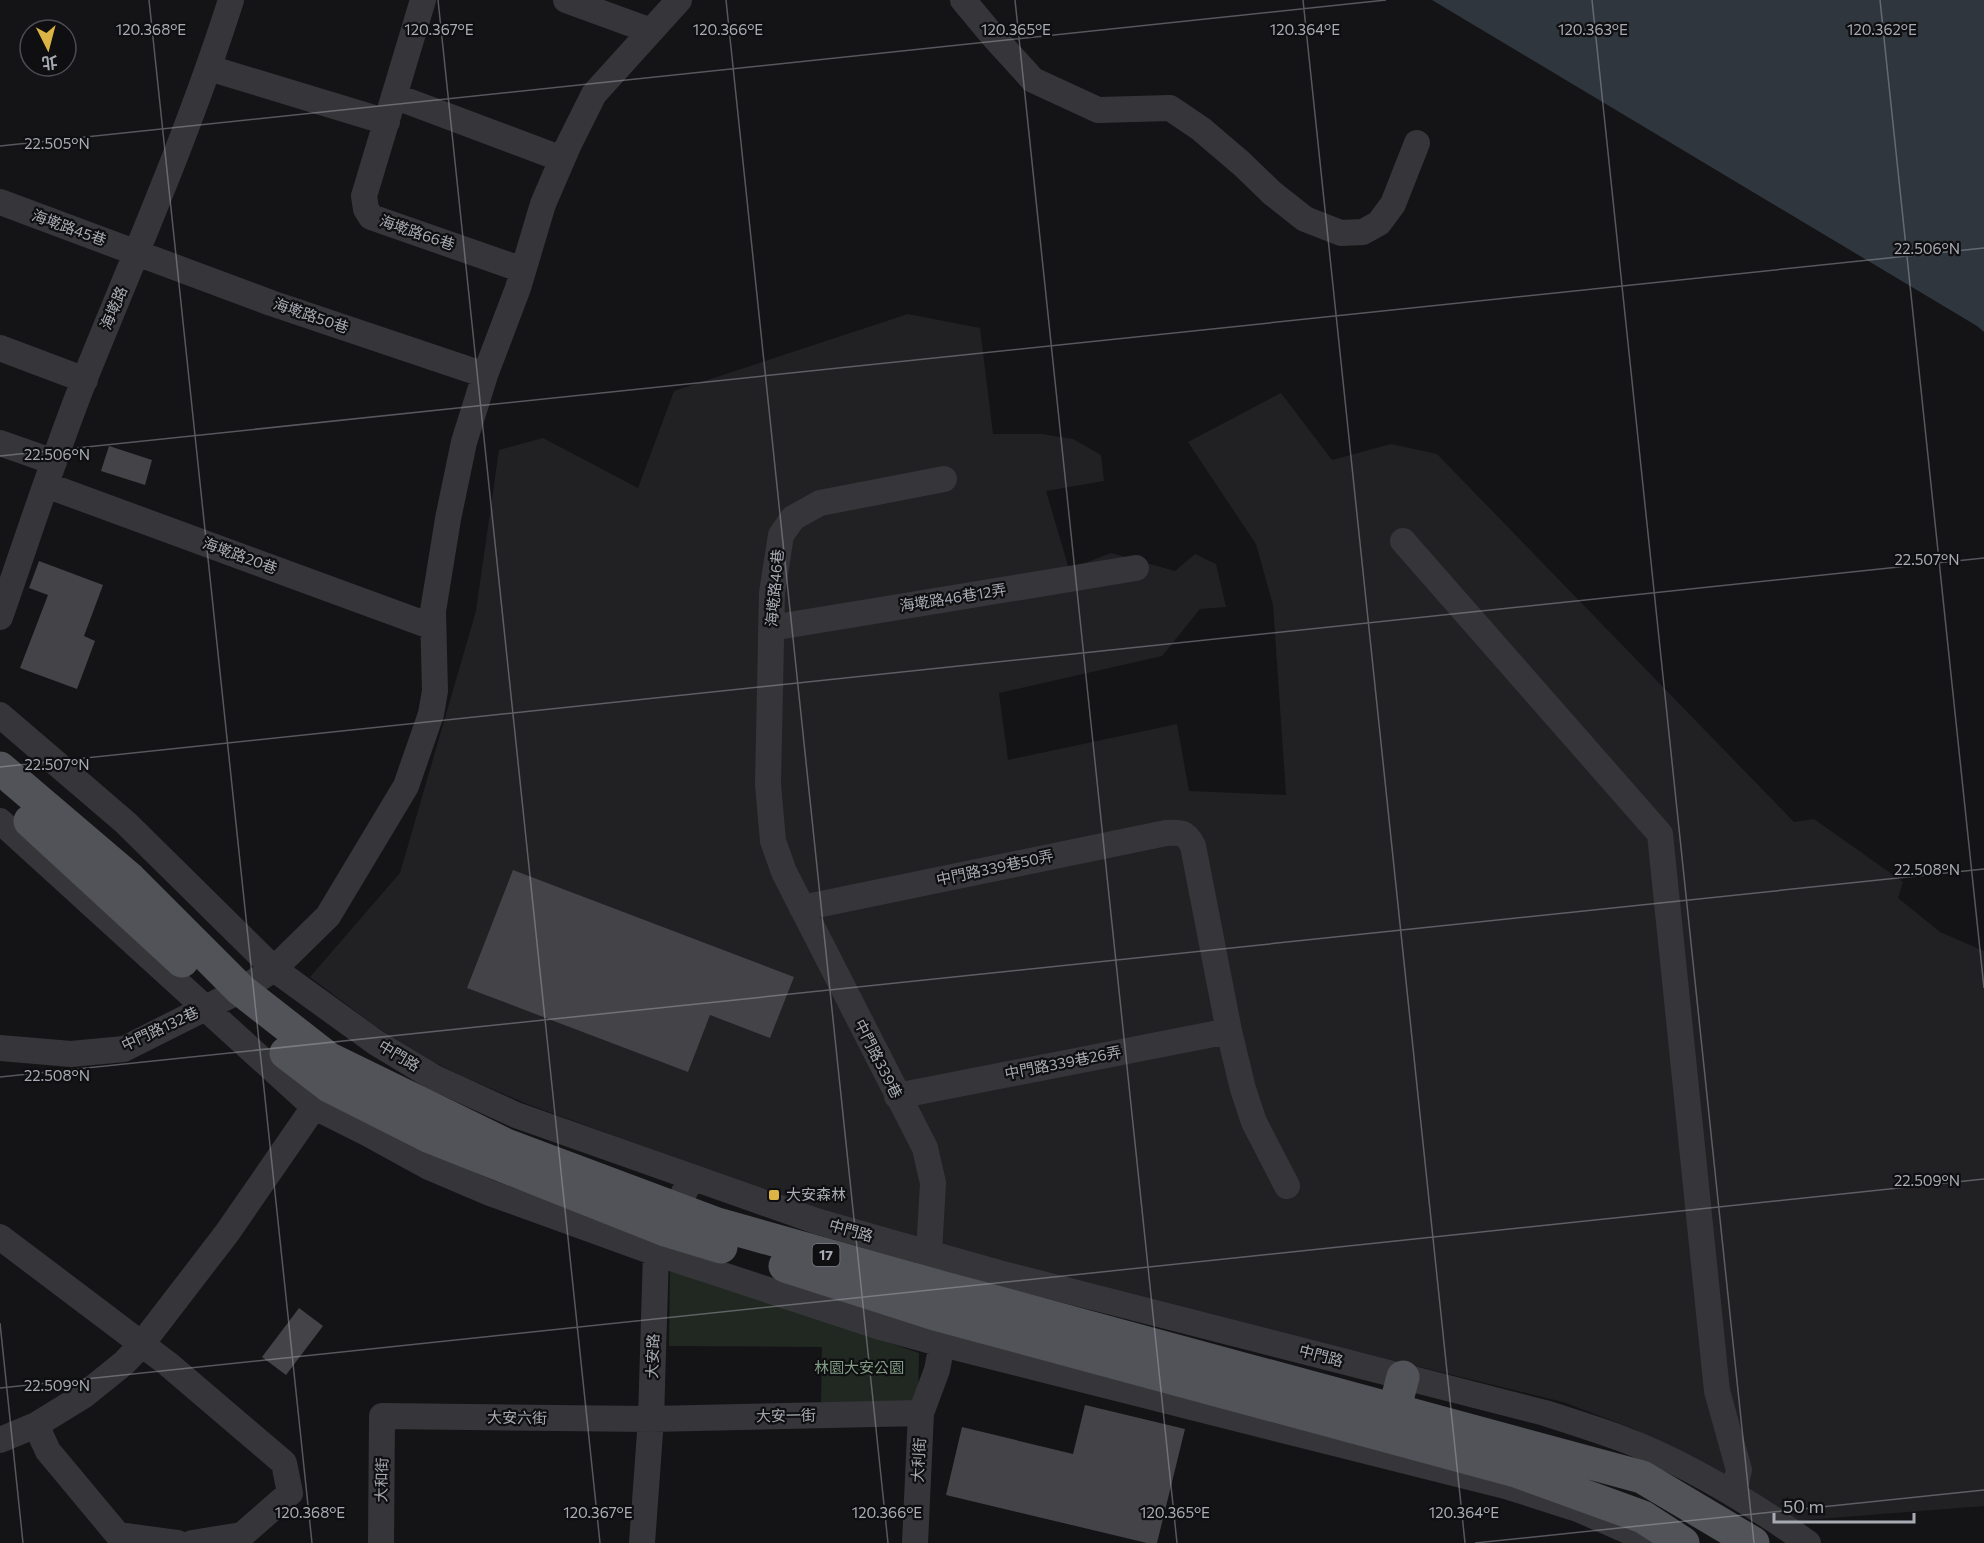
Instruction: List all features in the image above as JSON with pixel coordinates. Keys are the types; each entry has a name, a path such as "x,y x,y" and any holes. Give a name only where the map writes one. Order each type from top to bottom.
{"main road":[{"name":"中門路","path":"0,768 128,877 222,999 328,1058 506,1145 666,1230 717,1224 928,1268 1308,1413 1394,1411 1642,1477 1754,1543"},
{"name":"中門路","path":"0,794 222,999 321,1096 666,1230 939,1329 1308,1413 1516,1471 1643,1517 1683,1543"},
{"path":"1394,1411 1403,1377"}],"street":[{"name":"海墘路","path":"0,617 85,380 138,253 209,69 231,0"},
{"name":"海墘路66巷","path":"423,0 364,196 366,209 372,217 523,270"},
{"path":"566,0 651,31"},
{"name":"中門路132巷","path":"0,1048 71,1054 124,1048 222,999 274,969 328,916 406,786 431,714 435,691 433,611 450,508 464,442 485,375 523,270 543,204 594,94 679,0"},
{"path":"963,0 1033,80 1098,110 1170,108 1201,129 1272,193 1305,219 1341,233 1363,232 1379,223 1393,204 1417,143"},
{"path":"209,69 387,122"},
{"path":"394,96 562,159"},
{"name":"海墘路45巷","path":"0,202 138,253"},
{"name":"海墘路50巷","path":"138,253 271,303 485,375"},
{"path":"0,348 85,380"},
{"name":"海墘路20巷","path":"0,443 50,474 433,627"},
{"name":"海墘路46巷","path":"768,784 772,593 781,535 793,518 819,503 944,479"},
{"path":"1403,541 1660,834 1717,1391 1739,1470 1733,1494"},
{"name":"海墘路46巷12弄","path":"771,628 1136,568"},
{"name":"中門路","path":"0,715 126,823 274,969 375,1042 433,1077 516,1115 816,1221 928,1268 1303,1352 1545,1413 1622,1438 1699,1474 1765,1512 1808,1543"},
{"name":"中門路339巷","path":"768,784 773,841 784,872 925,1148 933,1183 928,1268 939,1329"},
{"name":"中門路","path":"0,821 222,999"},
{"name":"中門路339巷50弄","path":"802,908 1166,832 1180,832 1189,837 1193,846 1229,1031"},
{"path":"1229,1031 1243,1089 1254,1122 1287,1186"},
{"name":"中門路339巷26弄","path":"897,1096 1229,1031"},
{"path":"0,1440 36,1425 83,1396 124,1363 141,1345 227,1233 321,1096"},
{"name":"大安路","path":"642,1543 666,1230 692,1177"},
{"path":"0,1237 168,1364 284,1463 290,1493 242,1535 192,1543"},
{"name":"大利街","path":"915,1543 921,1413 937,1370 939,1329"},
{"path":"1303,1352 1308,1413"},
{"name":"大安一街","path":"651,1419 921,1413"},
{"name":"中門路","path":"1308,1413 1509,1487 1578,1509 1655,1543"},
{"name":"大安六街","path":"382,1416 651,1419"},
{"name":"大和街","path":"381,1543 382,1416"},
{"path":"36,1425 48,1451 118,1535 177,1543"}],"shaded area":[{"path":"1432,0 1984,0 1984,332 1977,326"},
{"path":"908,314 980,328 993,434 1042,434 1073,439 1101,455 1104,481 1046,491 1069,569 1111,553 1175,571 1195,554 1216,564 1226,607 1200,609 1162,656 999,693 1008,760 1177,724 1189,791 1286,795 1273,605 1256,544 1188,442 1281,393 1332,460 1391,444 1437,454 1794,822 1814,819 1903,882 1898,898 1940,932 1984,951 1984,1506 1780,1522 1668,1446 1634,1429 1563,1402 901,1240 527,1104 433,1062 375,1026 310,977 400,873 476,611 499,450 543,438 638,488 674,391"}],"green space":[{"name":"林園大安公園","path":"670,1267 919,1353 918,1403 821,1402 822,1347 669,1346"}],"building":[{"path":"109,446 152,460 145,485 101,471"},
{"path":"39,561 103,585 84,636 95,641 77,689 20,668 48,595 29,588"},
{"path":"513,870 794,977 770,1038 710,1015 688,1072 467,988"},
{"path":"299,1308 323,1326 286,1375 262,1357"},
{"path":"1085,1405 1185,1429 1157,1543 1147,1543 946,1495 962,1427 1073,1454"}],"place":[{"name":"大安森林","path":"774,1195"}]}
